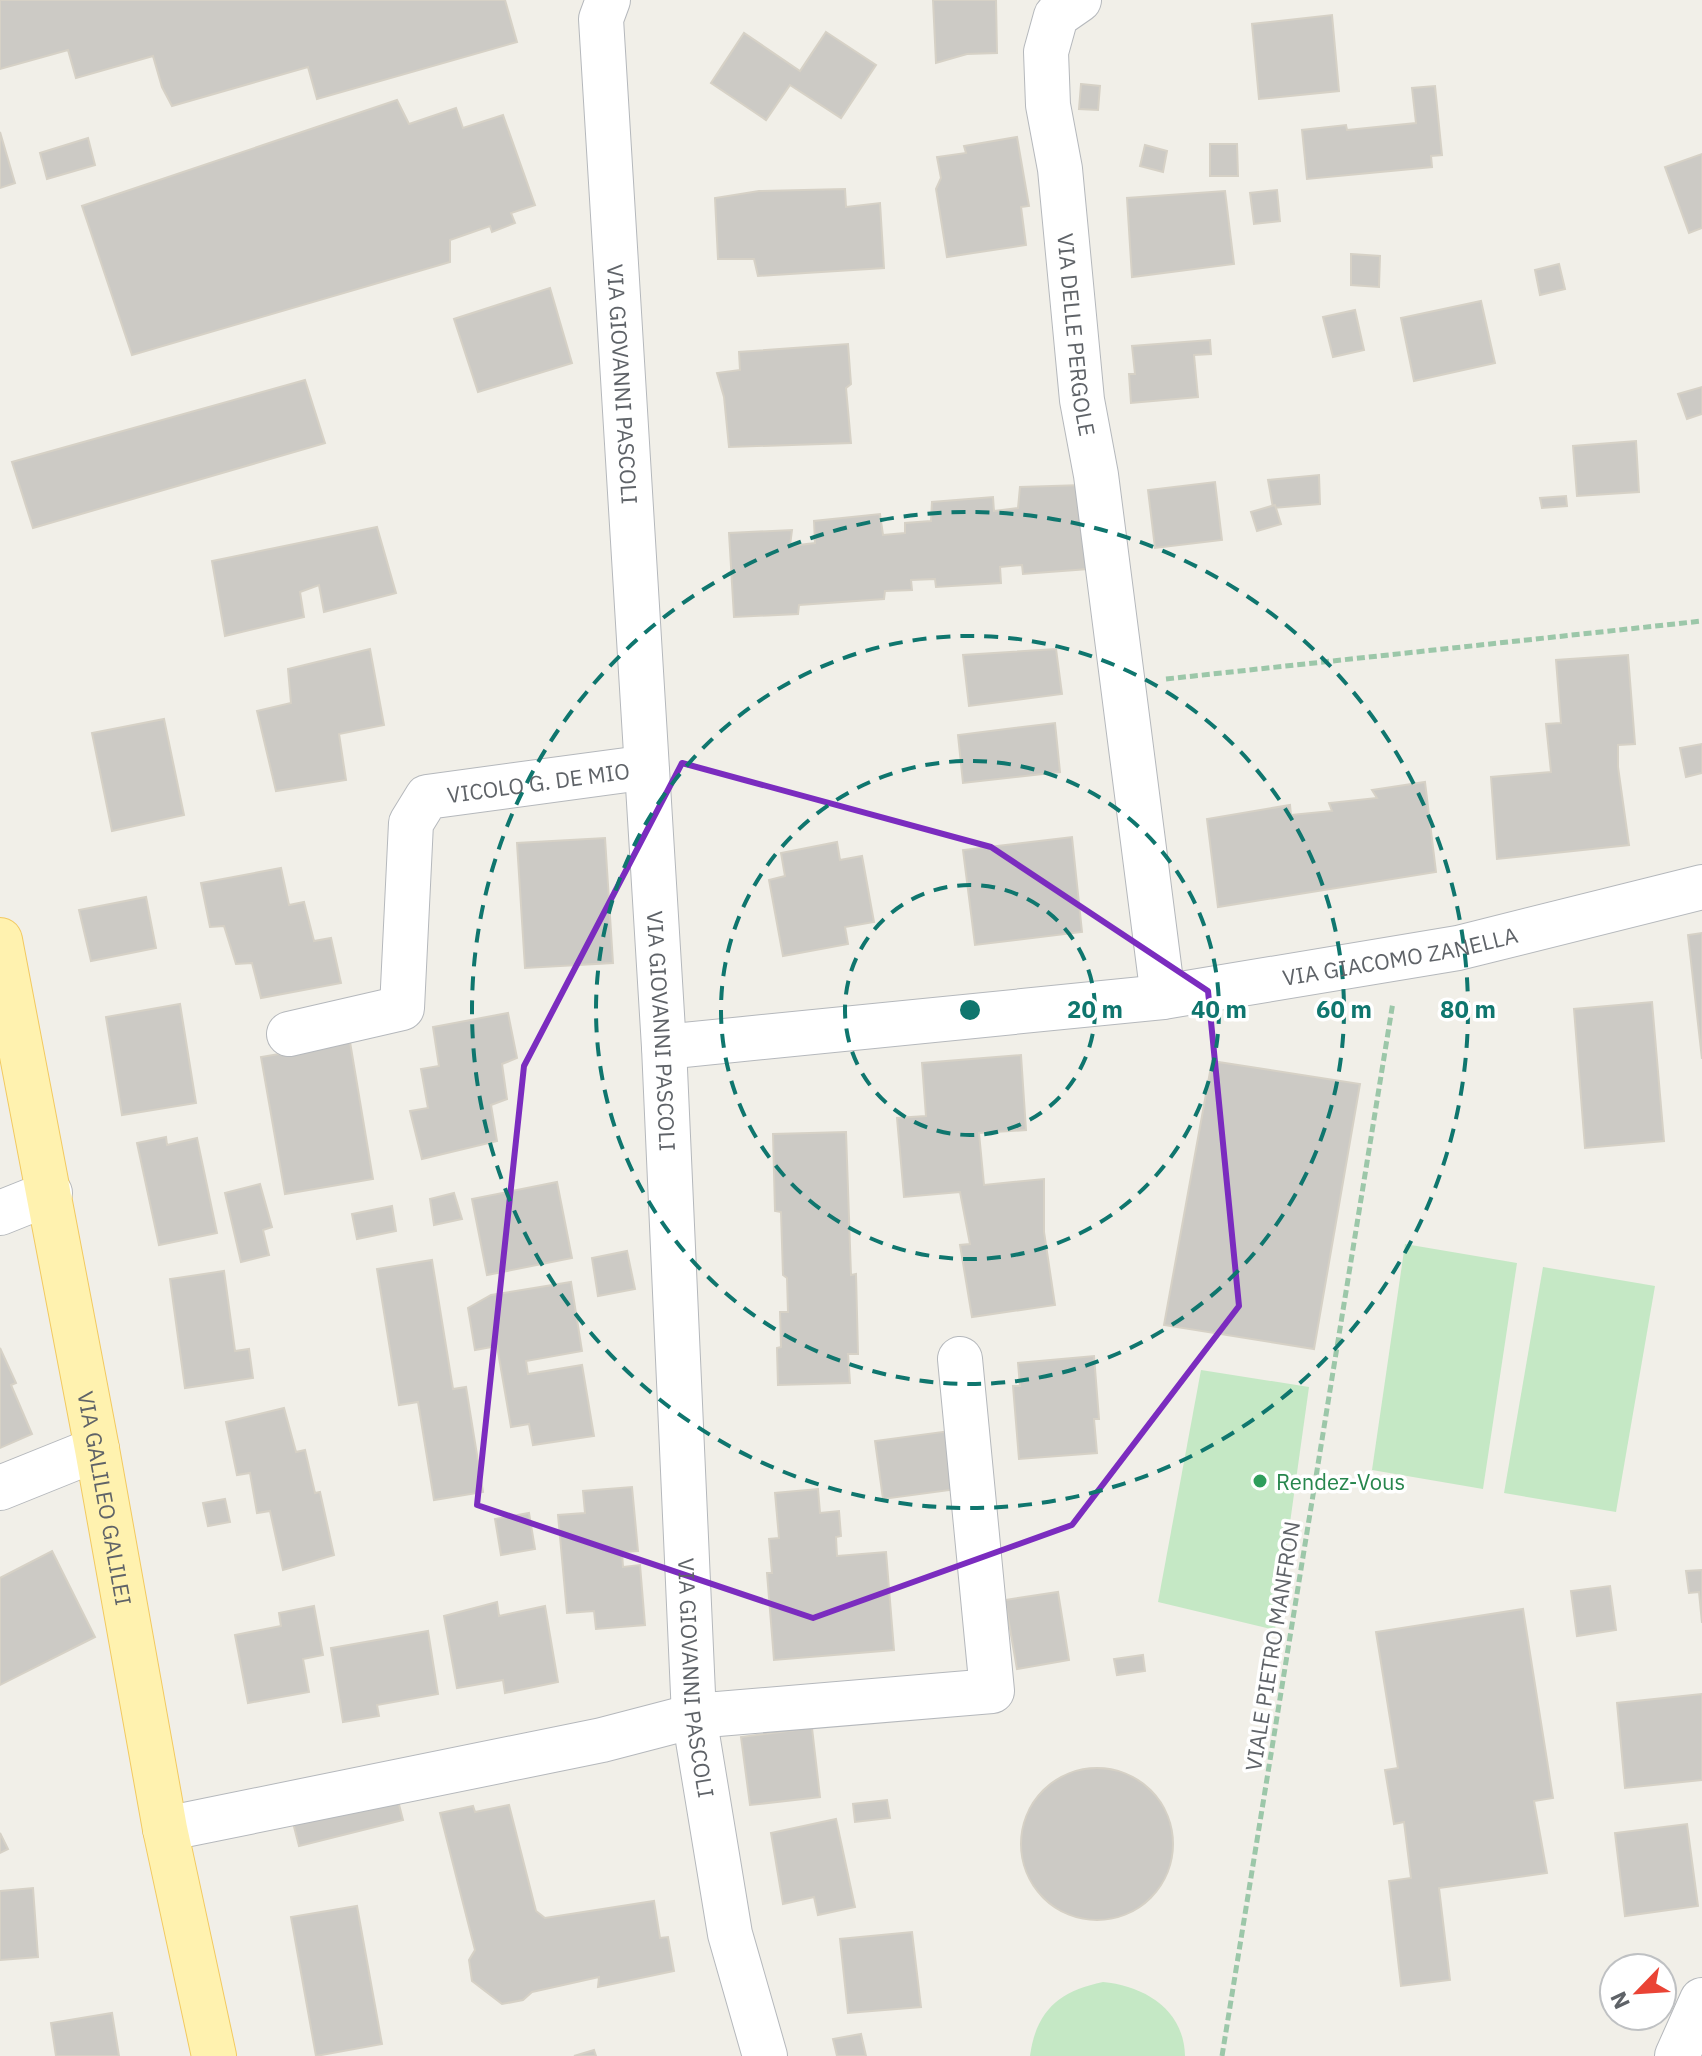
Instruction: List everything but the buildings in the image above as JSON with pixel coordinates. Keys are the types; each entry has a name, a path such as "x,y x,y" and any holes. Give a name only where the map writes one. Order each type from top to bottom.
{"main road":[{"name":"VIA GALILEO GALILEI","path":"0,940 50,1193 165,1829 214,2056"}],"street":[{"name":"VIA GIOVANNI PASCOLI","path":"608,0 601,19 664,1047 694,1716 730,1934 765,2056"},
{"name":"VIA DELLE PERGOLE","path":"1079,0 1056,16 1046,52 1048,105 1060,169 1082,400 1096,475 1163,997"},
{"name":"VICOLO G. DE MIO","path":"289,1034 402,1008 411,823 427,797 634,769 647,772"},
{"name":"VIA GIACOMO ZANELLA","path":"664,1047 1163,997 1458,948 1702,887"},
{"path":"0,1213 50,1193"},
{"path":"165,1829 602,1740 694,1716 992,1691 960,1359"},
{"path":"0,1488 97,1449"},
{"path":"1677,2056 1702,2000"}],"path":[{"path":"1123,683 1702,621"},
{"name":"VIALE PIETRO MANFRON","path":"1222,2056 1398,957"}],"highlighted area":[{"path":"682,763 991,847 1208,991 1239,1306 1072,1525 813,1618 477,1505 524,1066"}],"green space":[{"path":"1405,1244 1517,1263 1483,1489 1372,1470"},
{"path":"1543,1267 1655,1286 1616,1512 1504,1493"},
{"path":"1201,1370 1309,1387 1275,1630 1158,1602"},
{"path":"1103,1982 1133,1989 1159,2003 1178,2025 1185,2056 1030,2056 1038,2027 1052,2006 1074,1991"}],"place":[{"name":"Rendez-Vous","path":"1260,1481"}]}
